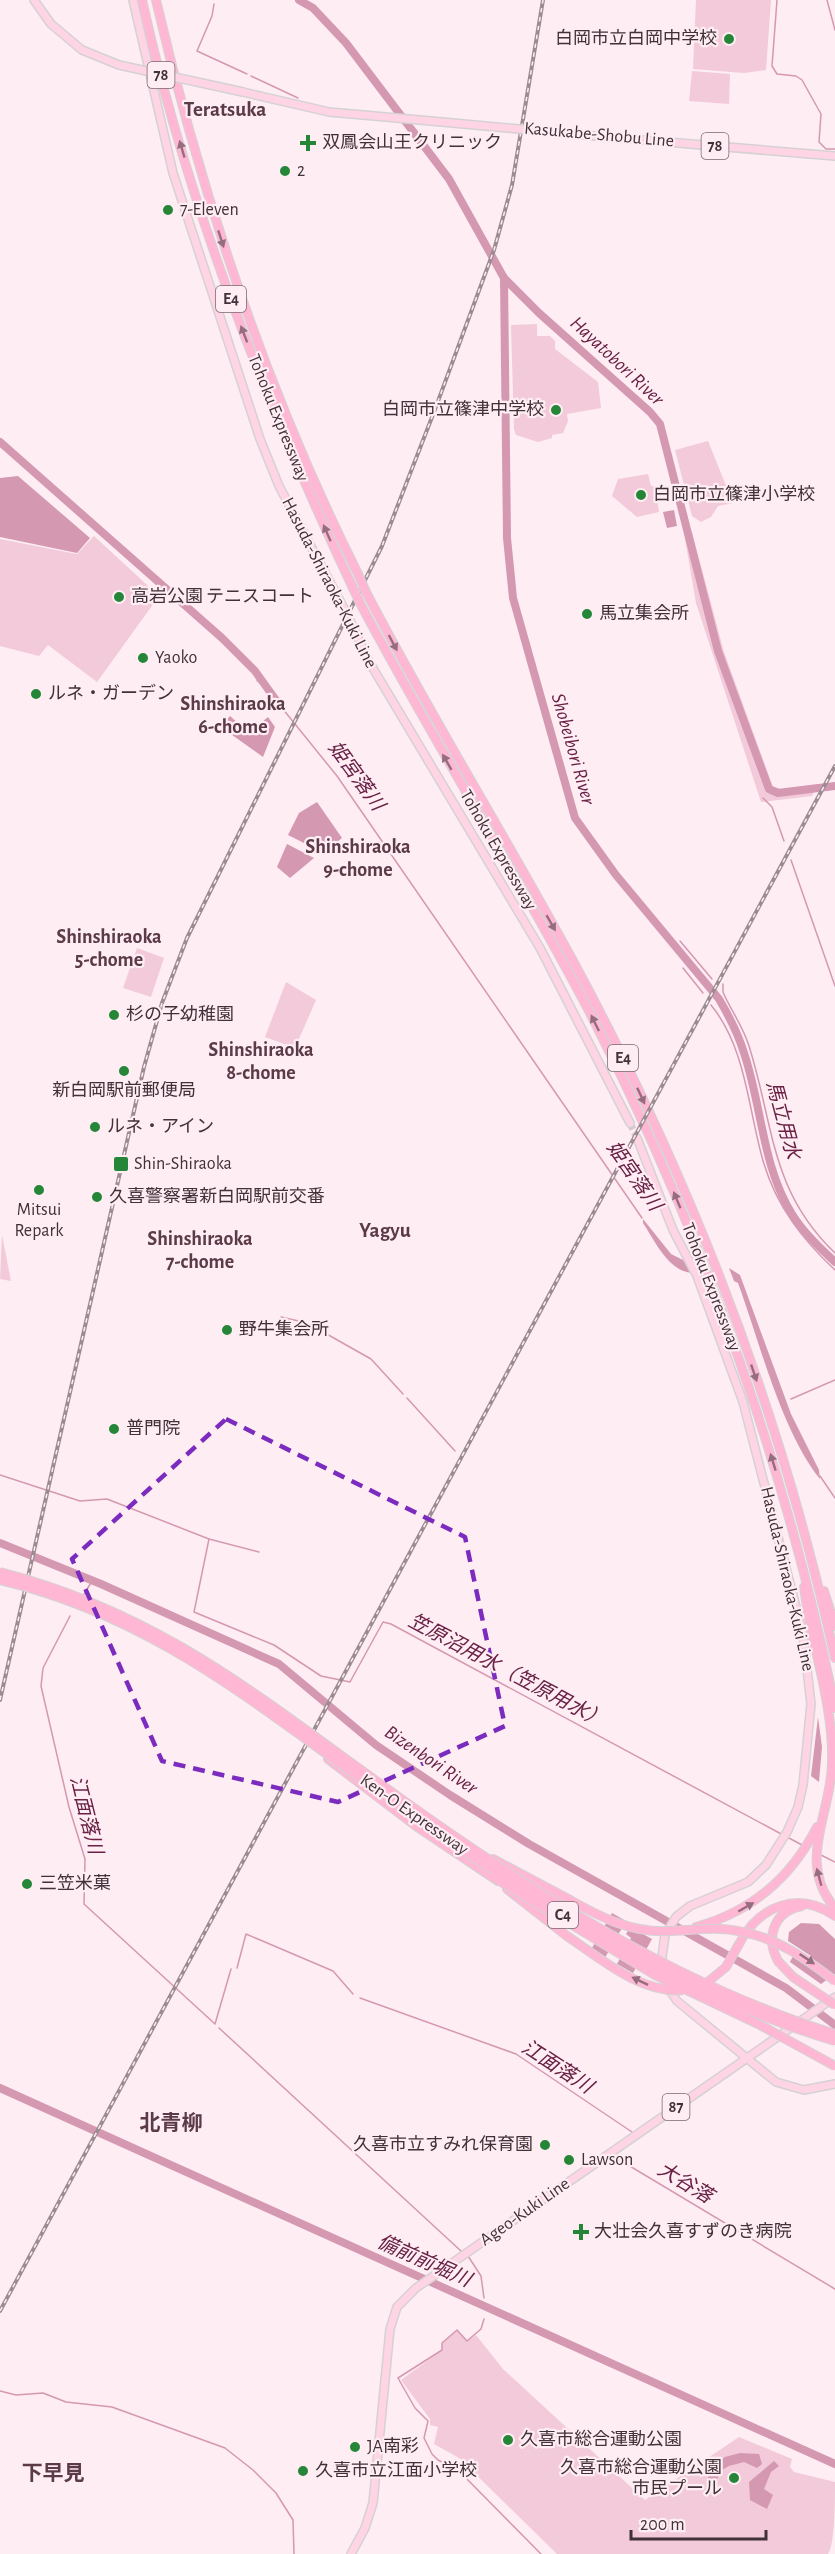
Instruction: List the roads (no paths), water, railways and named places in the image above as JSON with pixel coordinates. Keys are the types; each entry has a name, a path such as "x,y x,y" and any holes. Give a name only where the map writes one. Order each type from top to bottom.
{"highway":[{"name":"Tohoku Expressway","path":"142,0 185,159 225,282 292,456 360,603 441,753 588,1010 680,1207 742,1369 800,1559 835,1708"},
{"name":"Tohoku Expressway","path":"156,0 196,158 238,289 295,436 366,592 423,698 574,962 655,1126 703,1236 745,1345 810,1556 835,1658"},
{"path":"810,1556 835,1626"},
{"path":"692,1929 730,1916 757,1900 789,1871 813,1841 824,1813 830,1784 832,1749 800,1559"},
{"name":"Ken-O Expressway","path":"0,1572 98,1604 181,1645 248,1687 402,1800 597,1926 674,1970 752,2004 835,2034"},
{"name":"Ken-O Expressway","path":"0,1580 82,1605 158,1639 235,1687 315,1746 506,1878 630,1954 742,2009 835,2041"},
{"path":"315,1746 355,1781 493,1877 595,1955 641,1982 663,1989 692,1988 711,1981 726,1967 756,1920 775,1907 799,1903 819,1907 835,1916"},
{"path":"813,1841 818,1879 835,1908"},
{"path":"481,1853 612,1922 646,1931 733,1930 766,1938 797,1953 835,1981"},
{"path":"493,1877 655,1976 760,2025 835,2066"},
{"path":"819,1907 798,1906 779,1918 772,1931 772,1942 778,1961 793,1977 835,2005"}],"main road":[{"name":"Kasukabe-Shobu Line","path":"34,0 51,24 82,50 123,66 329,112 835,156"},
{"name":"Hasuda-Shiraoka-Kuki Line","path":"133,0 173,173 276,479 351,622 368,660 540,948 630,1123"},
{"name":"Hasuda-Shiraoka-Kuki Line","path":"637,1138 670,1224 697,1276 743,1402 789,1575 810,1685 803,1785 798,1807 787,1832 766,1864 748,1882 690,1906 676,1917 666,1933 662,1969 671,1994 771,2079 792,2089 809,2090 835,2084"},
{"name":"Ageo-Kuki Line","path":"351,2554 365,2528 373,2503 392,2321 400,2302 421,2284 835,1997"}],"waterway":[{"name":"Hayatobori River","path":"299,0 313,8 346,43 449,179 504,278 539,313 650,412 660,424 718,651 769,789 778,793 835,786"},
{"path":"777,0 772,66 777,74 796,76 802,80 821,114 819,142 826,149 835,149"},
{"path":"827,0 835,30"},
{"path":"214,4 212,16 197,51 247,74"},
{"path":"251,76 298,98"},
{"name":"Shobeibori River","path":"504,278 507,538 513,598 575,818 616,875 719,999 744,1053 768,1156 782,1195 801,1227 835,1262"},
{"name":"姫宮落川","path":"0,442 222,638 255,671 278,703"},
{"name":"姫宮落川","path":"278,703 337,776 642,1218"},
{"path":"763,798 772,807 784,841"},
{"path":"791,860 835,986"},
{"name":"馬立用水","path":"680,941 712,979"},
{"path":"683,968 703,993"},
{"name":"馬立用水","path":"723,984 723,992 749,1046 777,1156 786,1181 798,1206 814,1230 835,1253"},
{"path":"711,1005 723,1022 739,1061 769,1180 792,1222 835,1270"},
{"path":"281,1317 303,1322"},
{"path":"309,1324 371,1359 403,1394"},
{"path":"791,1399 835,1380"},
{"path":"407,1398 455,1451"},
{"name":"笠原沼用水（笠原用水）","path":"0,1475 80,1501 107,1499 209,1539 259,1552"},
{"name":"姫宮落川","path":"820,1476 835,1498"},
{"name":"笠原沼用水（笠原用水）","path":"209,1539 194,1612 274,1645 321,1676 350,1682 383,1622 391,1624 783,1835"},
{"name":"Bizenbori River","path":"0,1543 101,1584 279,1664 376,1745 450,1795 529,1844 786,1988 835,2025"},
{"name":"江面落川","path":"83,1596 92,1581"},
{"name":"江面落川","path":"70,1616 43,1668 41,1686 69,1807 85,1859 84,1904 215,2024 231,1969"},
{"name":"笠原沼用水（笠原用水）","path":"787,1837 802,1845"},
{"name":"笠原沼用水（笠原用水）","path":"819,1854 835,1862"},
{"name":"江面落川","path":"237,1968 246,1934 333,1971 353,1994"},
{"name":"江面落川","path":"360,1998 516,2054 632,2132"},
{"path":"219,2028 461,2251"},
{"name":"備前前堀川","path":"0,2088 835,2464"},
{"name":"大谷落","path":"613,2156 835,2289"},
{"path":"468,2256 481,2276 484,2298"},
{"path":"484,2319 481,2329 467,2341 457,2330 442,2343 442,2350 398,2378 415,2408 428,2421 424,2438 432,2454 438,2460 460,2472 541,2554"},
{"path":"0,2391 16,2395 43,2393 66,2402 112,2407 225,2448 253,2470 276,2493 293,2520 294,2554"}],"tunnel":[{"path":"630,1123 637,1138"}],"railway":[{"path":"0,1700 144,1067 162,1003 187,938 382,546 434,412 494,250 512,185 543,0"},
{"path":"0,2311 835,766"}],"place":[{"name":"白岡市立白岡中学校","path":"729,39"},
{"name":"双鳳会山王クリニック","path":"308,143"},
{"name":"2","path":"285,171"},
{"name":"7-Eleven","path":"168,210"},
{"name":"白岡市立篠津中学校","path":"556,410"},
{"name":"白岡市立篠津小学校","path":"641,495"},
{"name":"高岩公園 テニスコート","path":"119,597"},
{"name":"馬立集会所","path":"587,614"},
{"name":"Yaoko","path":"143,658"},
{"name":"ルネ・ガーデン","path":"36,694"},
{"name":"杉の子幼稚園","path":"114,1015"},
{"name":"新白岡駅前郵便局","path":"124,1071"},
{"name":"ルネ・アイン","path":"95,1127"},
{"name":"Shin-Shiraoka","path":"121,1164"},
{"name":"Mitsui Repark","path":"39,1190"},
{"name":"久喜警察署新白岡駅前交番","path":"97,1197"},
{"name":"野牛集会所","path":"227,1330"},
{"name":"普門院","path":"114,1429"},
{"name":"三笠米菓","path":"27,1884"},
{"name":"久喜市立すみれ保育園","path":"545,2145"},
{"name":"Lawson","path":"569,2160"},
{"name":"大壮会久喜すずのき病院","path":"581,2232"},
{"name":"久喜市総合運動公園","path":"508,2440"},
{"name":"JA南彩","path":"355,2447"},
{"name":"久喜市立江面小学校","path":"303,2471"},
{"name":"久喜市総合運動公園 市民プール","path":"734,2478"}],"district":[{"name":"Teratsuka","path":"225,109"},
{"name":"Shinshiraoka 6-chome","path":"233,716"},
{"name":"Shinshiraoka 9-chome","path":"358,858"},
{"name":"Shinshiraoka 5-chome","path":"109,948"},
{"name":"Shinshiraoka 8-chome","path":"261,1062"},
{"name":"Yagyu","path":"385,1230"},
{"name":"Shinshiraoka 7-chome","path":"200,1250"},
{"name":"北青柳","path":"171,2123"},
{"name":"下早見","path":"53,2473"}]}
